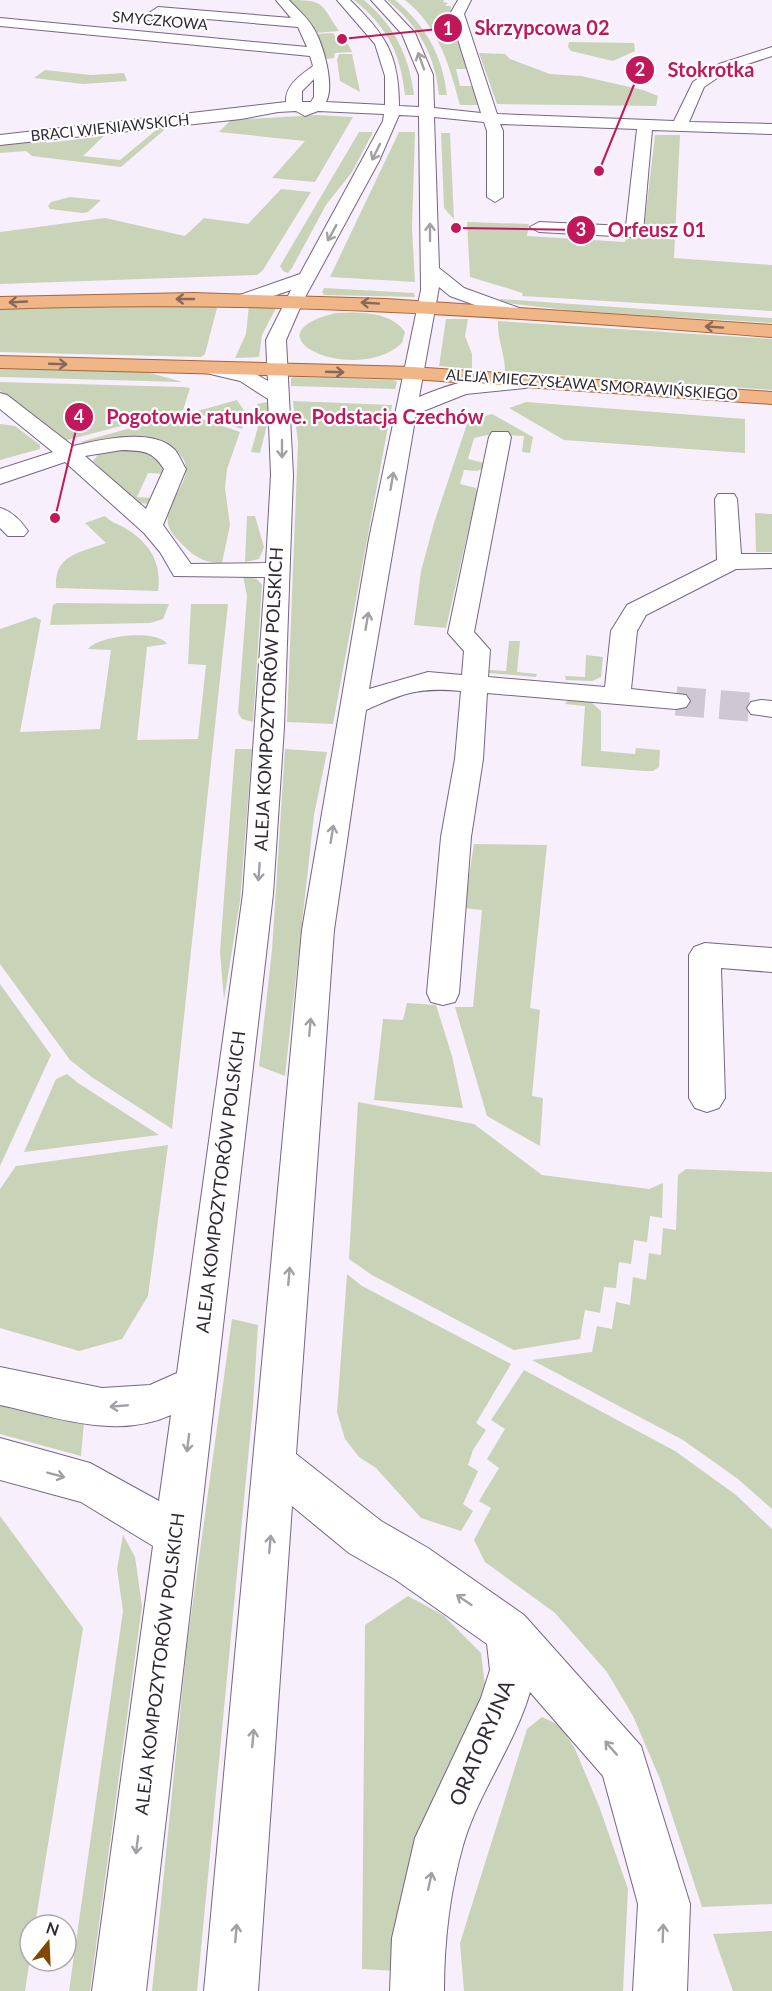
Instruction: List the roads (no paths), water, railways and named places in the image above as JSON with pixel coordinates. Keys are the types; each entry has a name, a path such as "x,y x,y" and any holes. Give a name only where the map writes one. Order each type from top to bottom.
{"main road":[{"path":"0,303 119,299 294,301 428,306 772,331"},
{"path":"0,362 277,370"},
{"name":"ALEJA MIECZYSŁAWA SMORAWIŃSKIEGO","path":"277,370 412,373 772,398"}],"street":[{"path":"282,0 302,22 319,60 323,91 305,108 294,92 319,60"},
{"path":"294,301 371,161 392,113 392,76 382,44 368,24 343,0"},
{"path":"231,1991 276,1465 284,1335 318,930 353,706 380,659 404,412 428,306 430,270 426,75 414,44 400,23 377,0"},
{"path":"465,0 459,6 457,14 495,130 495,197"},
{"path":"150,12 292,24 302,22"},
{"name":"SMYCZKOWA","path":"0,22 164,38 319,60"},
{"path":"150,50 164,38"},
{"path":"679,126 698,85 724,67 772,51"},
{"name":"BRACI WIENIAWSKICH","path":"0,140 220,115 305,108 428,115 460,121 491,119 772,129"},
{"path":"539,227 634,232 645,125"},
{"path":"430,270 458,292 513,312"},
{"path":"244,300 306,279"},
{"name":"ALEJA KOMPOZYTORÓW POLSKICH","path":"119,1991 258,894 270,727 282,465 276,340 294,301"},
{"path":"209,368 247,377 279,397"},
{"path":"404,412 457,388 490,383 535,382"},
{"path":"0,399 70,454 151,526 174,550 183,571 277,570"},
{"path":"443,993 456,837 469,759 477,650 461,633 500,437"},
{"path":"0,477 70,454 122,442 150,446 167,455 174,462 174,475 151,526"},
{"path":"726,499 729,563"},
{"path":"617,695 624,631 636,610 729,563 745,560 772,561"},
{"path":"380,659 428,680"},
{"path":"353,706 391,689 428,680 676,700"},
{"path":"707,1098 705,955 772,960"},
{"path":"0,1386 102,1408 151,1404 195,1385"},
{"path":"0,1459 90,1484 176,1535"},
{"path":"276,1465 358,1531 412,1564 508,1630 624,1763 664,1904 660,1991"},
{"name":"ORATORYJNA","path":"417,1991 418,1938 440,1838 503,1704 513,1670 508,1630"}],"tunnel":[{"path":"676,701 761,708"}],"place":[{"name":"Skrzypcowa 02","path":"342,39"},
{"name":"Stokrotka","path":"599,171"},
{"name":"Orfeusz 01","path":"456,228"},
{"name":"Pogotowie ratunkowe. Podstacja Czechów","path":"55,518"}]}
